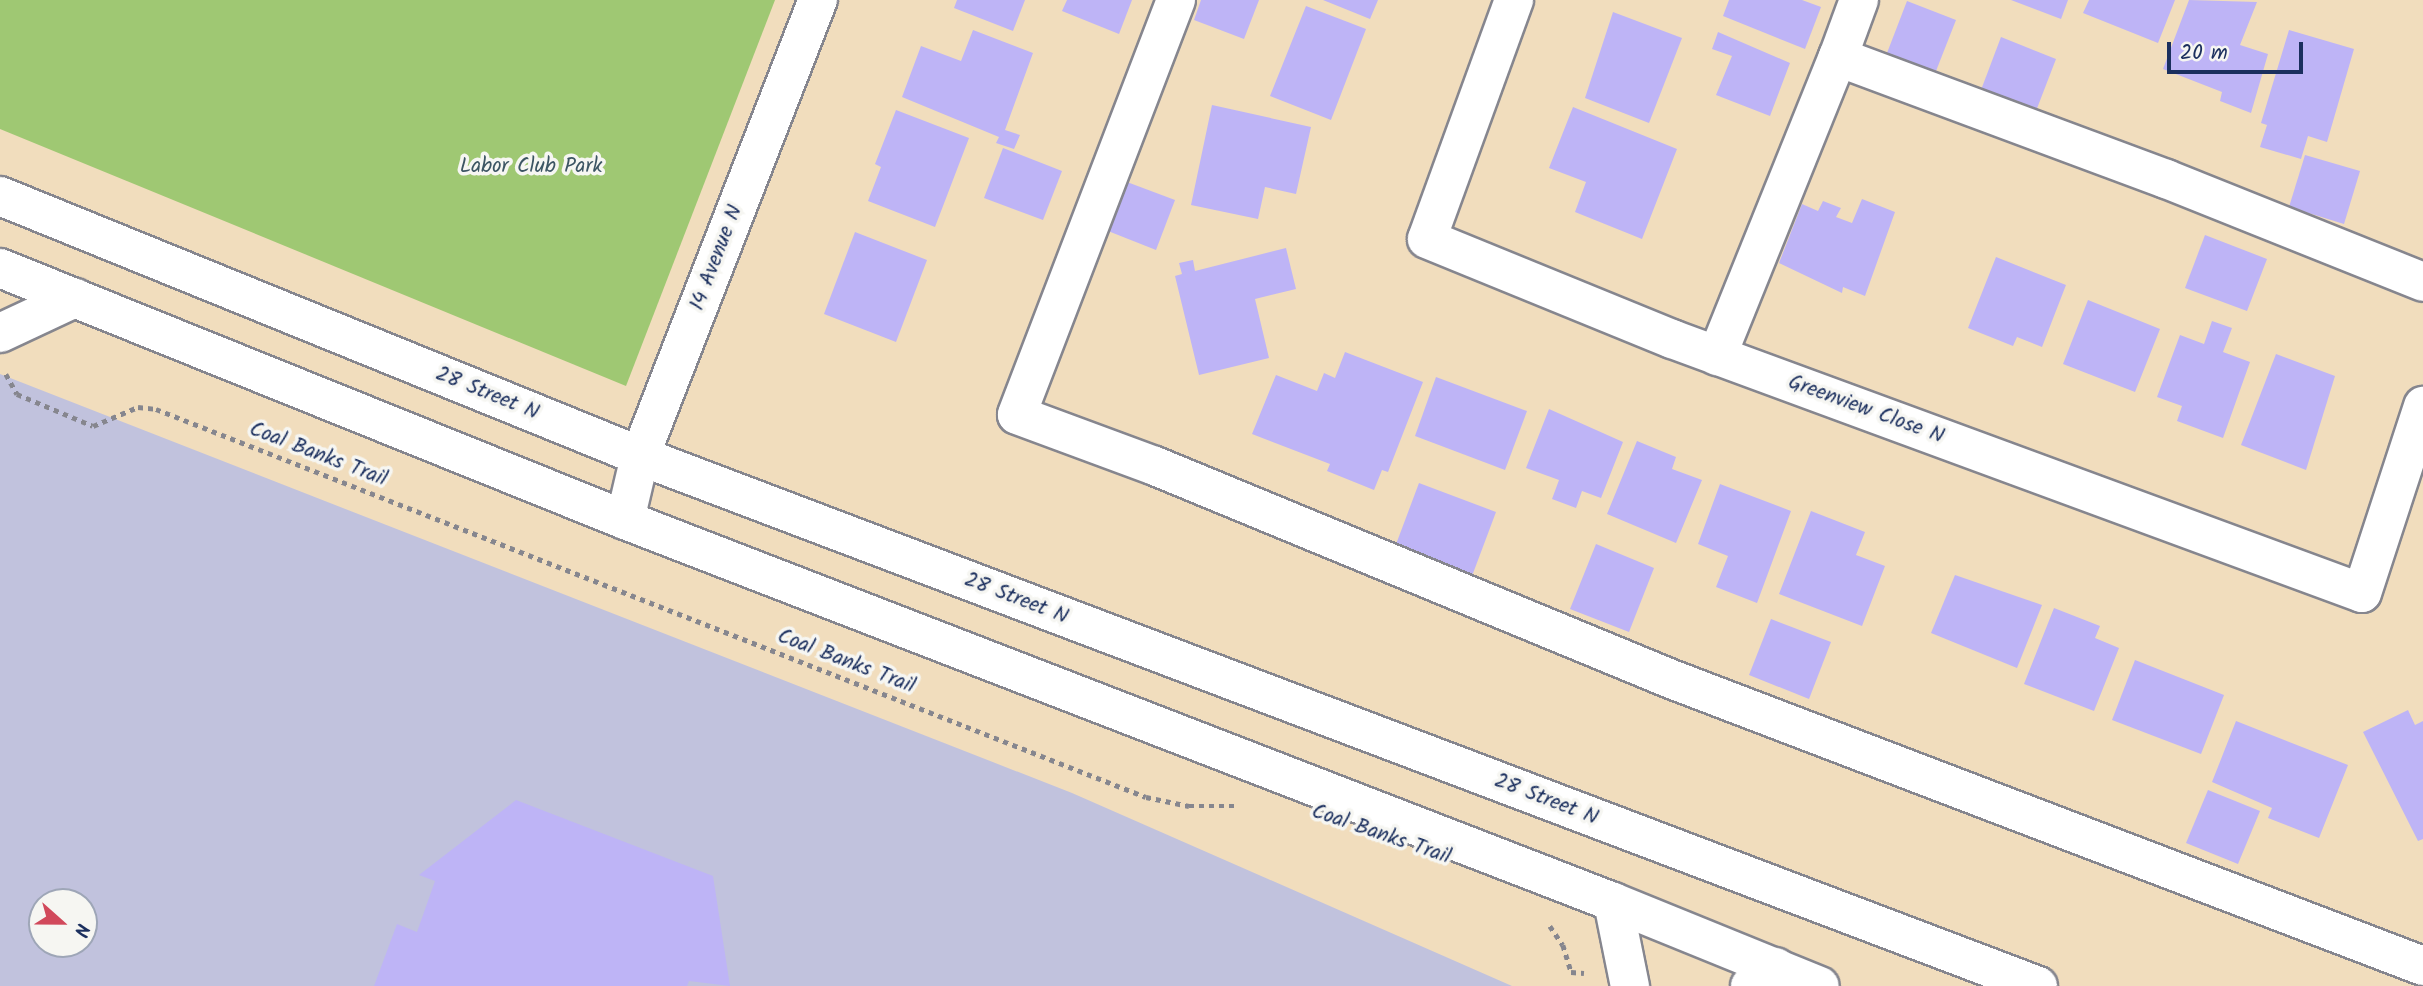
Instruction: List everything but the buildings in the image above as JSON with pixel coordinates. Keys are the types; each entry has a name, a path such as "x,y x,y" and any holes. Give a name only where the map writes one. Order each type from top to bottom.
{"main road":[{"name":"14 Avenue N","path":"625,520 640,457 818,0"},
{"path":"1176,0 1017,415 1181,476 1671,679 2423,966"},
{"name":"Greenview Close N","path":"1514,0 1427,239 1717,356 2362,593 2423,406"},
{"path":"1717,356 1859,0"},
{"path":"1838,57 2166,179 2423,282"},
{"name":"28 Street N","path":"0,196 640,457 2038,986"},
{"path":"0,268 625,520 1613,902 1763,977 1820,986"},
{"path":"0,333 75,298"},
{"path":"1613,902 1629,981"}],"path":[{"name":"Coal Banks Trail","path":"0,365 17,394 93,426 138,407 156,409 1146,797 1189,806 1242,807"},
{"path":"1544,918 1563,945 1571,972 1629,981"}],"shaded area":[{"path":"0,374 1072,793 1512,986 0,986"}],"green space":[{"name":"Labor Club Park","path":"0,0 775,0 626,386 0,129"}]}
